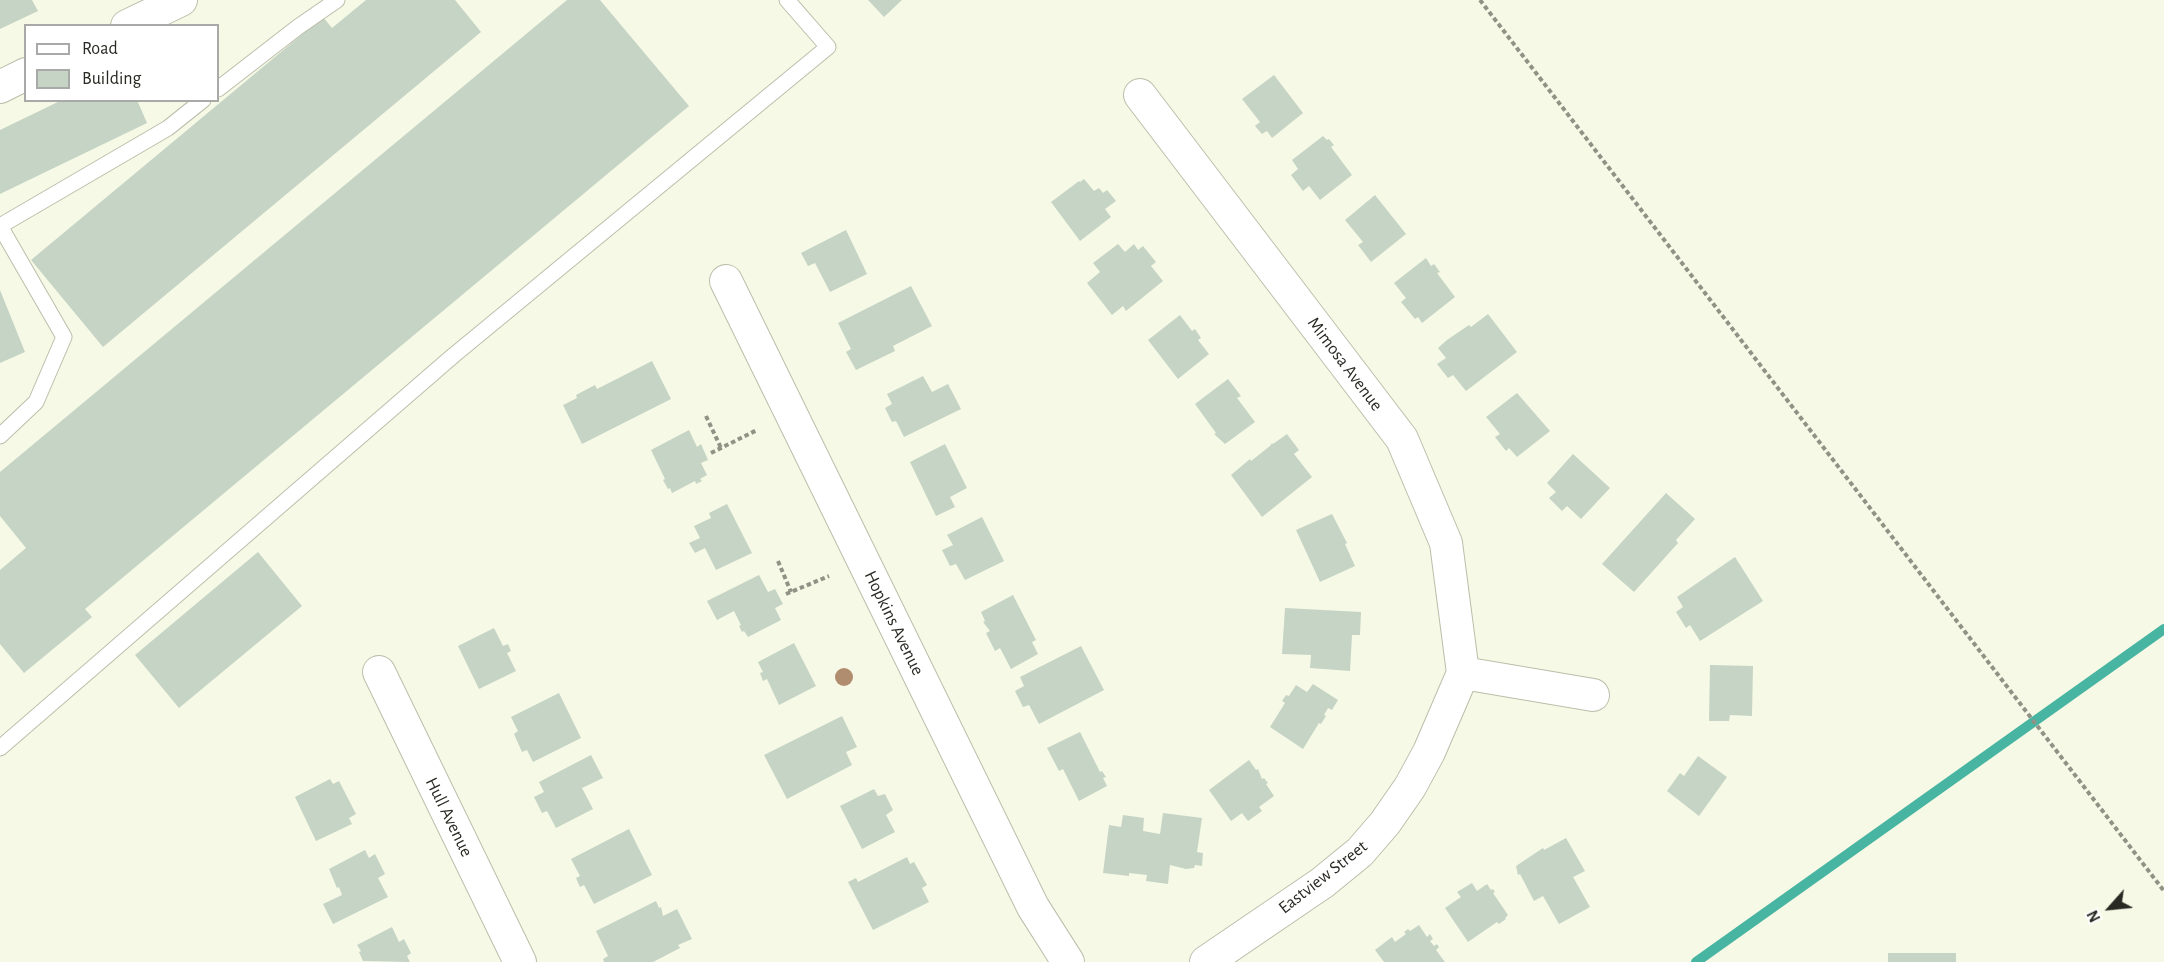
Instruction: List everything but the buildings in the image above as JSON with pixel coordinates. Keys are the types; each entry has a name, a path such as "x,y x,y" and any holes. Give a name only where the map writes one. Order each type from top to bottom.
{"street":[{"path":"131,24 181,0"},
{"path":"0,87 24,75"},
{"name":"Mimosa Avenue","path":"1140,95 1402,439 1446,543 1463,673"},
{"name":"Hopkins Avenue","path":"726,281 1033,907 1068,962"},
{"name":"Hull Avenue","path":"379,672 520,962"},
{"path":"1463,673 1593,696"},
{"name":"Eastview Street","path":"1206,962 1322,883 1360,852 1385,823 1410,787 1429,752 1463,673"}],"lane":[{"path":"219,88 337,0"},
{"path":"0,748 454,355 828,47 787,0"},
{"path":"0,436 36,402 64,337 0,226 168,128 200,102"}],"path":[{"path":"1480,0 2164,891"},
{"path":"706,416 721,448"},
{"path":"711,453 757,430"},
{"path":"778,561 791,592"},
{"path":"786,594 829,576"}],"waterway":[{"path":"1696,962 2164,629"}]}
